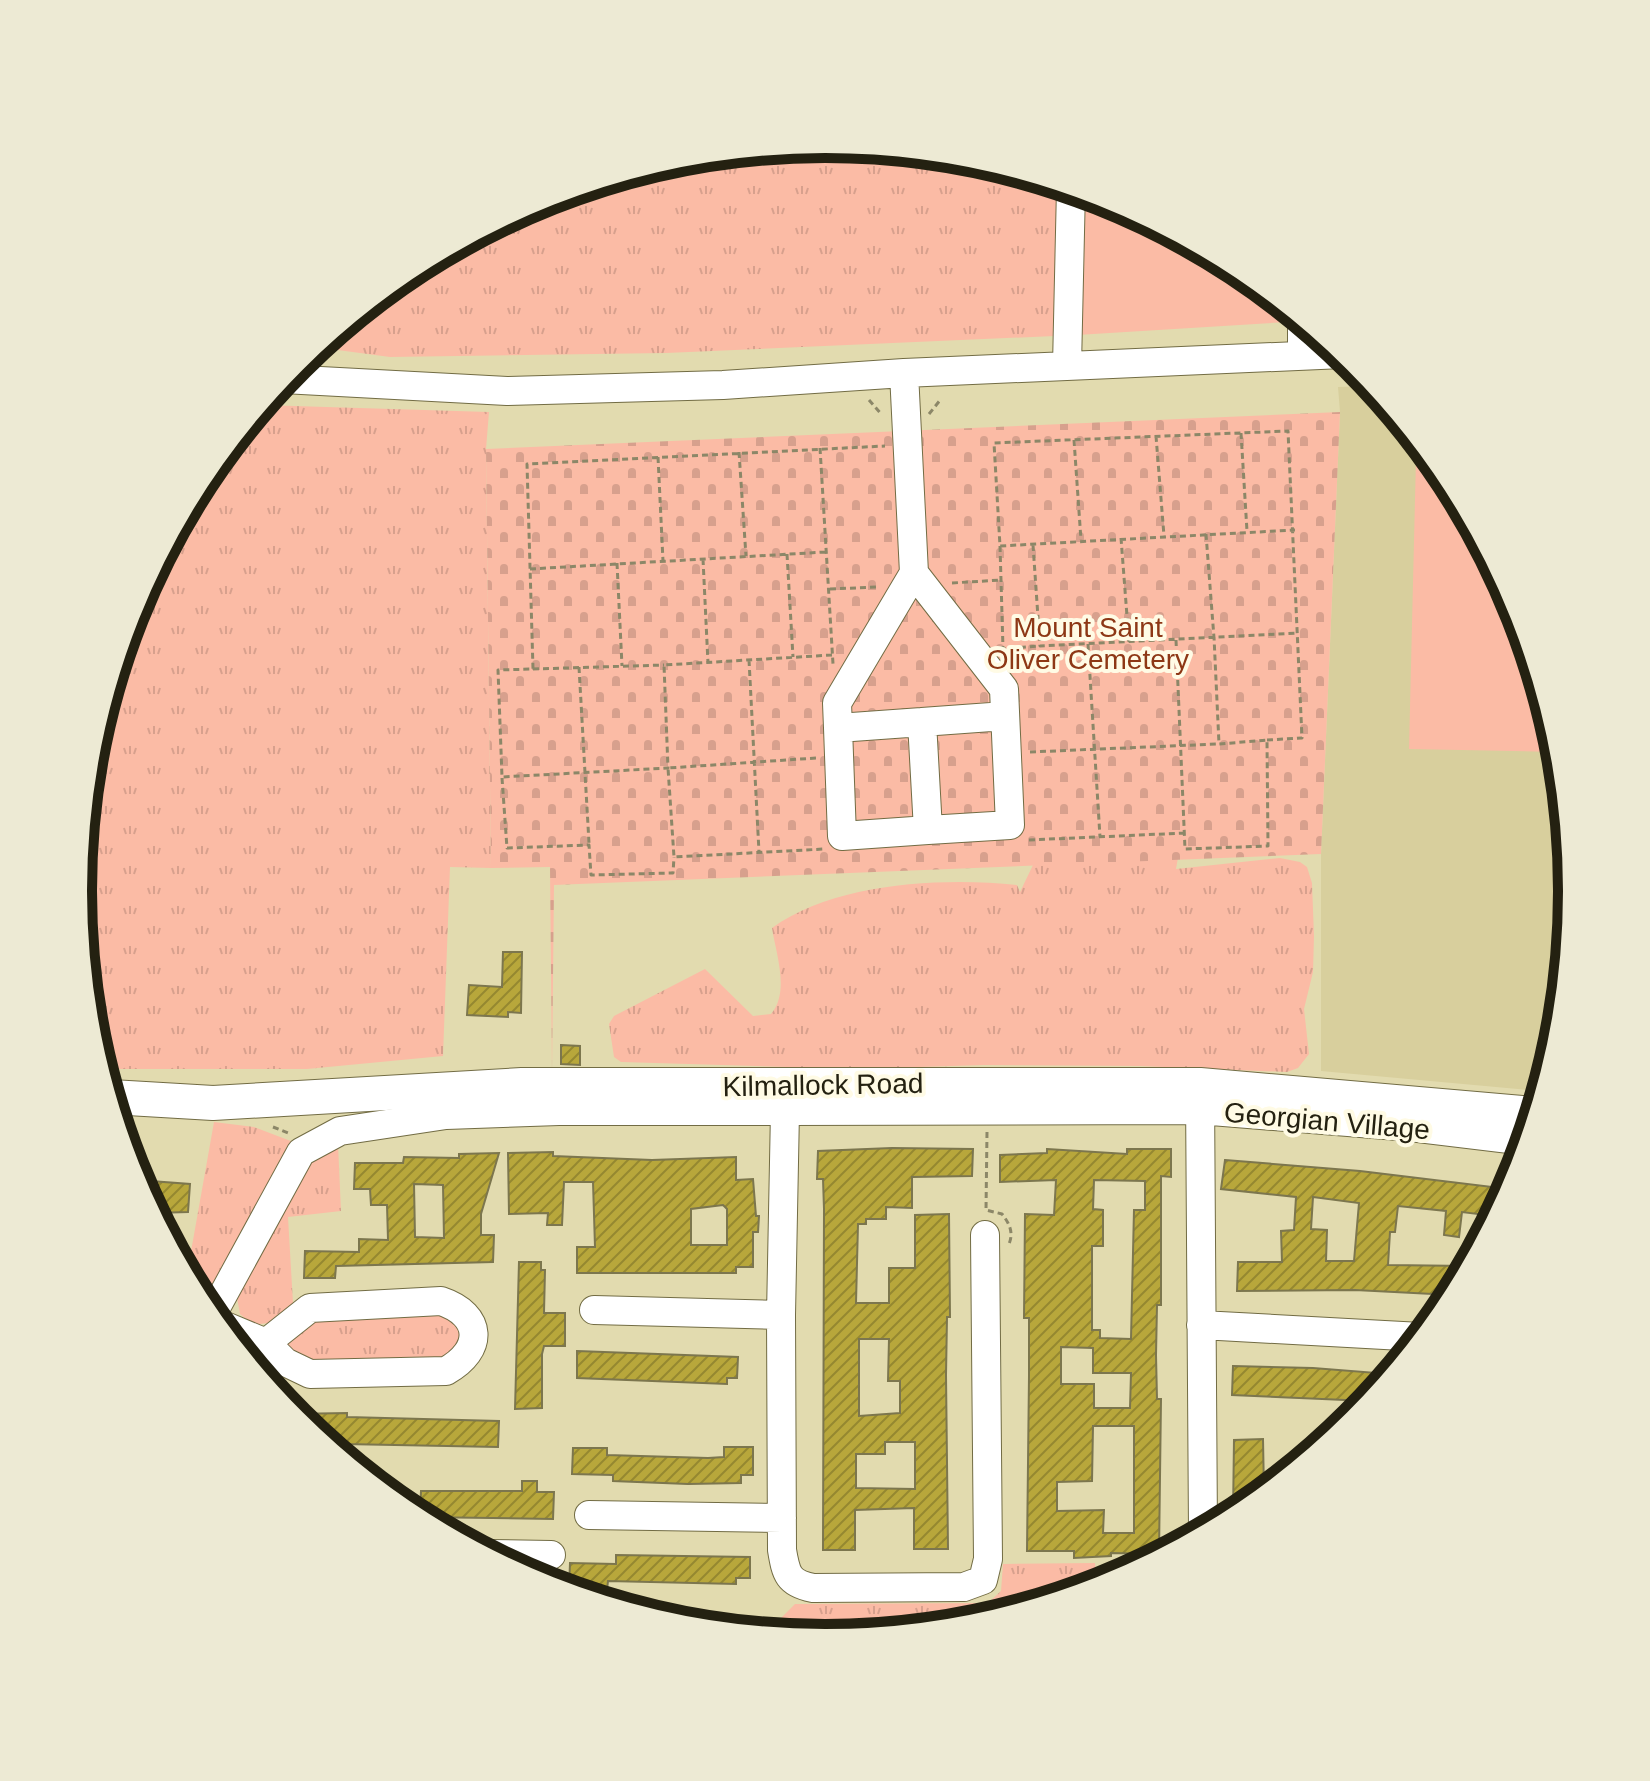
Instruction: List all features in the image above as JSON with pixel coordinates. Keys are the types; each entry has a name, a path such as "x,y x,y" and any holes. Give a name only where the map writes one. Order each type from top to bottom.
{"main road":[{"name":"Kilmallock Road","path":"122,1098 213,1103 472,1087 647,1098 1200,1098 1411,1116 1523,1114"}],"street":[{"path":"1067,366 1071,200"},
{"path":"1302,334 1302,354"},
{"path":"300,380 507,391 723,385 904,373 1324,354"},
{"path":"904,373 914,582 837,716 842,836 1010,825 1004,689 914,582"},
{"path":"837,716 922,722 1005,716"},
{"path":"922,722 928,830"},
{"path":"219,1302 295,1162 310,1144 340,1131 368,1124 446,1115 647,1098 785,1111 1010,1097"},
{"name":"Georgian Village","path":"1200,1098 1203,1518"},
{"path":"785,1111 781,1315 782,1550 787,1575 794,1585 813,1588 964,1587 983,1580 988,1563 985,1235"},
{"name":"Georgian Village","path":"1411,1116 1514,1138"},
{"path":"240,1332 266,1343 285,1362 310,1374 446,1371 462,1362 474,1336 470,1320 453,1304 441,1301 310,1308 266,1343"},
{"path":"594,1310 781,1315"},
{"path":"1201,1325 1408,1336"},
{"path":"589,1515 782,1518"},
{"path":"515,1554 551,1555"}],"path":[{"path":"1006,753 1181,747 1302,738 1295,530 1288,431 994,443 1003,649 1298,633"},
{"path":"1241,433 1247,531"},
{"path":"1156,436 1164,536"},
{"path":"1074,440 1081,541"},
{"path":"533,669 527,464 909,445"},
{"path":"820,448 837,716"},
{"path":"739,452 746,556"},
{"path":"658,457 663,561"},
{"path":"1000,546 1295,530"},
{"path":"1206,534 1219,744"},
{"path":"1121,538 1129,642"},
{"path":"1032,544 1040,646"},
{"path":"530,569 826,552"},
{"path":"787,554 793,657"},
{"path":"703,559 708,663"},
{"path":"617,563 622,666"},
{"path":"828,590 914,582 1000,580"},
{"path":"1176,640 1185,849 1268,846 1267,740"},
{"path":"1088,644 1100,837"},
{"path":"589,845 507,848 498,670 664,665 832,655"},
{"path":"749,660 759,853"},
{"path":"579,667 591,875 673,873 664,665"},
{"path":"502,777 839,756"},
{"path":"1010,825 1024,841 1185,833"},
{"path":"674,857 843,848 842,836"}],"shaded area":[{"path":"1357,386 1376,407 1407,444 1460,524 1502,610 1533,701 1552,795 1558,890 1552,986 1530,1090 1321,1071 1321,854 1340,412 1338,387"}],"green space":[{"path":"777,159 873,159 921,164 1015,182 1082,204 1077,335 666,353 390,357 331,349 379,309 459,256 544,213 635,182 729,164"},
{"path":"1082,204 1149,233 1192,256 1287,322 1077,335"},
{"path":"275,405 489,412 486,449 491,868 450,867 443,1056 307,1069 114,1069 98,986 92,890 98,795 117,701 148,610 190,524 243,444"},
{"name":"Mount Saint Oliver Cemetery","path":"1340,412 1321,854 554,885 552,1071 550,867 491,868 486,449"},
{"path":"1417,458 1460,524 1502,610 1533,701 1545,752 1409,749"},
{"path":"1179,852 1176,869 1280,858 1300,862 1307,867 1312,883 1313,972 1304,1009 1309,1054 1298,1068 1287,1072 1140,1066 984,1065 855,1069 621,1062 614,1057 609,1024 614,1016 705,969 753,1016 771,1014 777,1005 781,984 772,928 826,901 923,883 1017,885 1020,892 1033,865"},
{"path":"214,1122 254,1127 296,1143 212,1292 190,1257"},
{"path":"338,1144 341,1211 288,1217 293,1303 268,1323 253,1325 240,1314 236,1292 314,1155"},
{"path":"450,1313 463,1335 448,1362 307,1366 287,1345 299,1325 314,1314"},
{"path":"1095,1563 1096,1572 1015,1599 921,1617 825,1624 763,1621 781,1618 795,1604 988,1603 1001,1591 1003,1564"}],"building":[{"path":"503,952 522,952 521,1013 508,1012 508,1017 467,1015 469,985 502,987"},
{"path":"561,1045 580,1046 580,1065 561,1064"},
{"path":"973,1149 972,1176 912,1177 912,1208 886,1207 886,1219 866,1219 866,1224 858,1224 856,1303 889,1303 889,1268 915,1268 915,1215 949,1214 950,1317 947,1317 946,1375 948,1549 914,1549 914,1508 855,1510 855,1550 823,1550 824,1209 823,1179 817,1179 818,1151","holes":["859,1339 889,1339 888,1381 900,1381 900,1413 859,1416","885,1442 915,1442 915,1489 856,1488 856,1454 885,1454"]},
{"path":"1047,1149 1127,1154 1127,1149 1171,1149 1171,1177 1161,1176 1161,1305 1157,1305 1157,1399 1161,1399 1159,1542 1137,1554 1074,1558 1074,1551 1027,1551 1029,1318 1024,1318 1025,1214 1054,1215 1056,1180 1000,1182 1000,1155 1047,1153","holes":["1094,1180 1145,1181 1145,1210 1134,1210 1131,1339 1100,1338 1100,1330 1092,1330 1092,1246 1103,1246 1103,1210 1093,1209","1061,1347 1093,1348 1093,1373 1131,1373 1130,1408 1094,1408 1094,1384 1061,1384","1093,1426 1134,1426 1134,1533 1103,1533 1104,1510 1057,1511 1057,1482 1092,1481"]},
{"path":"553,1152 553,1156 652,1160 736,1157 736,1180 753,1179 756,1216 759,1216 758,1232 753,1232 753,1267 736,1267 736,1273 577,1273 577,1247 595,1247 593,1182 564,1182 562,1225 547,1225 548,1213 509,1214 508,1153","holes":["723,1205 727,1209 727,1245 691,1245 691,1209"]},
{"path":"499,1153 481,1214 481,1235 494,1235 493,1262 336,1266 335,1278 304,1278 305,1251 359,1252 359,1239 388,1240 387,1205 371,1205 370,1189 354,1189 355,1163 403,1163 404,1157 459,1158 459,1154","holes":["414,1184 443,1185 444,1238 415,1237"]},
{"path":"1225,1160 1360,1171 1495,1187 1482,1215 1462,1212 1459,1237 1444,1235 1446,1211 1398,1206 1395,1232 1390,1232 1388,1265 1454,1266 1436,1294 1355,1290 1237,1291 1238,1262 1282,1262 1281,1231 1294,1230 1296,1197 1221,1189","holes":["1313,1197 1359,1203 1354,1261 1326,1261 1327,1230 1311,1229"]},
{"path":"153,1181 190,1184 188,1212 167,1213"},
{"path":"519,1262 541,1262 541,1270 545,1270 544,1313 565,1313 565,1346 544,1346 542,1354 542,1408 515,1409"},
{"path":"577,1351 738,1357 737,1378 727,1378 727,1384 577,1378"},
{"path":"1233,1366 1377,1373 1351,1400 1232,1395"},
{"path":"312,1414 499,1421 498,1447 344,1444 344,1439 339,1439"},
{"path":"1263,1439 1264,1477 1233,1499 1234,1440"},
{"path":"724,1447 753,1447 753,1475 741,1475 741,1483 688,1484 613,1481 613,1475 572,1474 573,1448 607,1448 607,1455 708,1458 724,1457"},
{"path":"522,1481 537,1481 537,1492 554,1492 553,1519 446,1517 421,1502 421,1491 522,1491"},
{"path":"616,1555 750,1557 750,1578 736,1578 736,1584 608,1581 607,1590 569,1578 570,1563 616,1564"}]}
